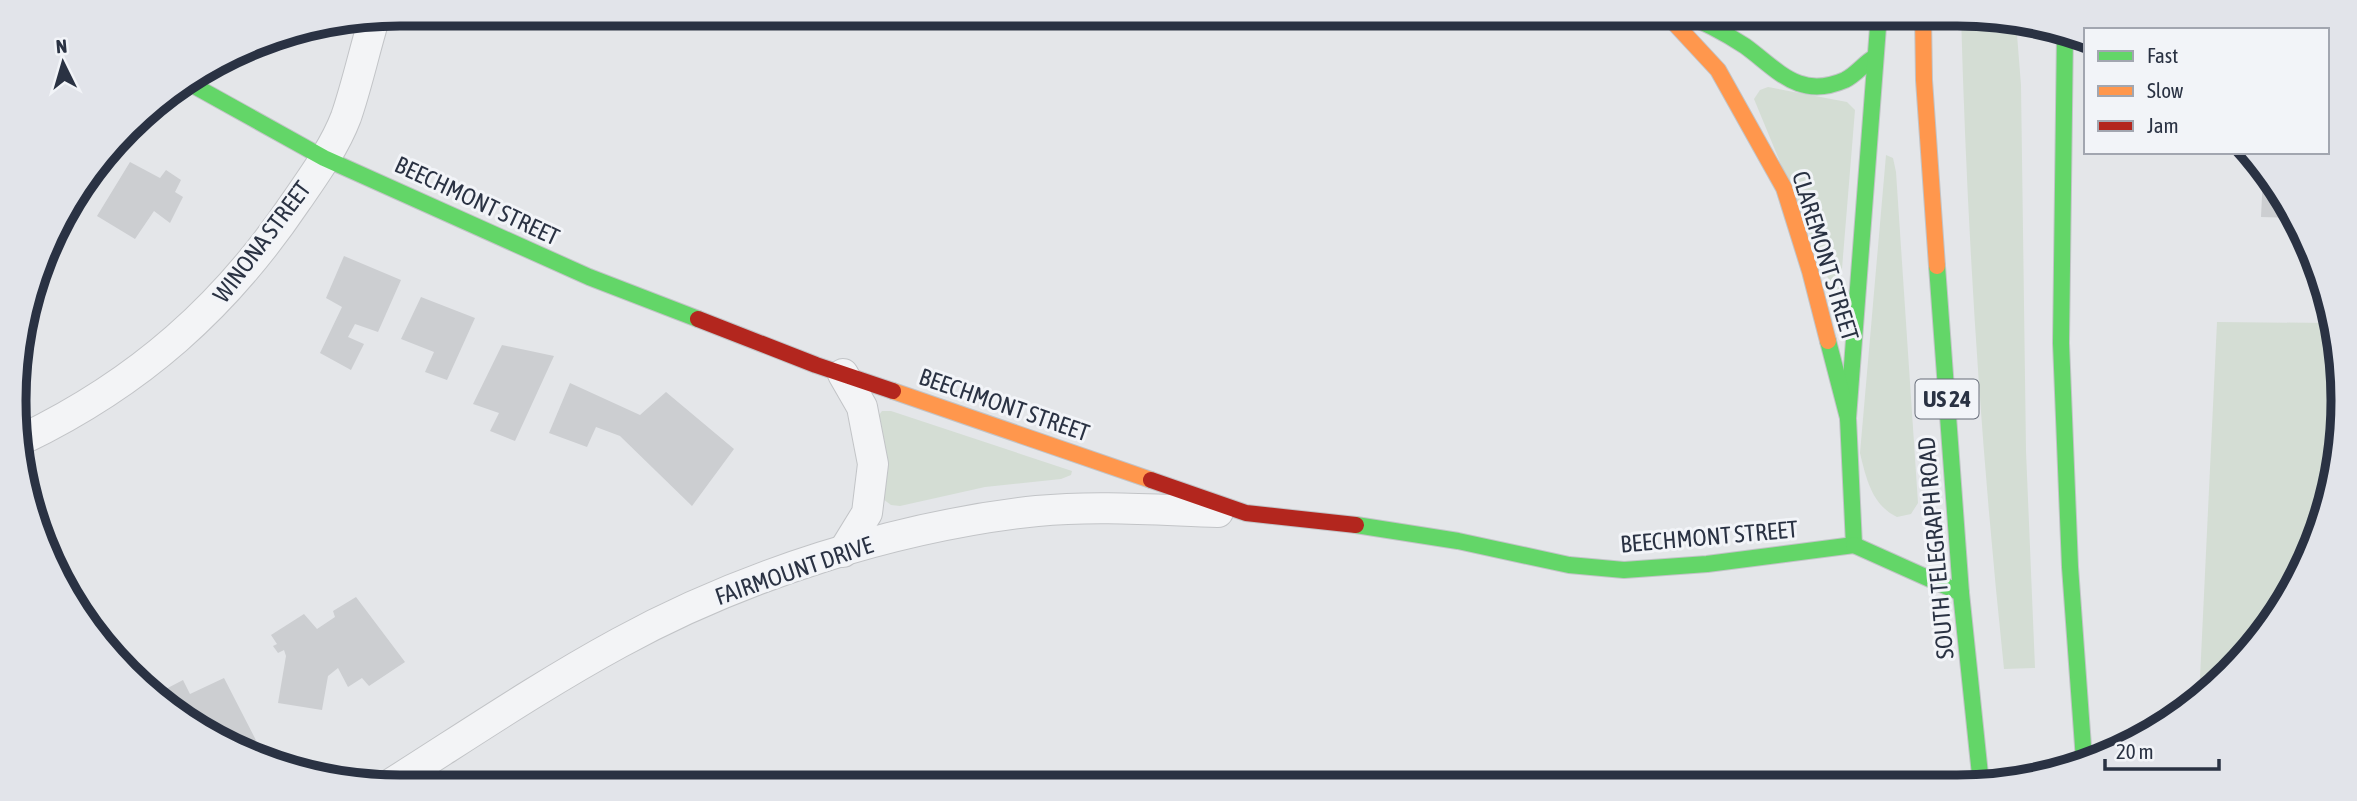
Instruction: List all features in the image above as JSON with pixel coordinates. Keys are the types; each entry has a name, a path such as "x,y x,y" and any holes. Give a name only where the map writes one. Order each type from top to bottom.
{"street":[{"name":"CLAREMONT STREET","path":"1677,26 1718,70 1784,188 1810,271 1848,418 1854,545"},
{"path":"1713,26 1763,60 1782,77 1815,86 1836,83 1856,74 1875,57"},
{"path":"1848,418 1878,26"},
{"name":"SOUTH TELEGRAPH ROAD","path":"1923,26 1925,94 1961,593 1980,774"},
{"name":"WINONA STREET","path":"28,436 94,401 175,343 211,309 245,271 276,232 324,158 345,119 372,27"},
{"path":"2065,42 2061,343 2070,567 2083,752"},
{"name":"BEECHMONT STREET","path":"196,87 324,158 589,277 843,374 1246,513 1374,527 1458,541 1569,565 1624,570 1707,564 1854,545"},
{"path":"843,374 862,407 873,464 867,513 843,552"},
{"name":"FAIRMOUNT DRIVE","path":"405,775 621,642 725,592 813,560 923,530 1037,511 1118,508 1246,513"},
{"path":"1854,545 1961,593"}],"shaded area":[{"path":"1961,26 2017,31 2021,85 2026,451 2035,668 2004,669 1988,505 1967,178"},
{"path":"1768,87 1847,102 1855,110 1840,293 1835,295 1754,99 1760,90"},
{"path":"1886,155 1893,158 1896,172 1918,503 1911,514 1897,517 1888,512 1871,490 1860,453"},
{"path":"2217,322 2323,323 2330,376 2330,425 2324,474 2311,521 2292,566 2268,608 2238,647 2200,685"},
{"path":"882,411 891,411 1072,471 1071,475 1061,479 985,487 900,506 891,505 883,499 879,415"}],"building":[{"path":"130,162 160,178 166,170 181,180 175,192 183,197 170,223 154,211 135,239 97,216"},
{"path":"2262,186 2283,218 2261,217"},
{"path":"344,256 401,280 378,332 355,324 348,337 364,344 351,370 320,353 342,307 326,298"},
{"path":"421,297 475,318 447,380 425,372 434,352 401,339"},
{"path":"502,345 554,356 515,441 490,431 499,413 473,404"},
{"path":"570,383 640,415 666,392 734,449 692,506 620,436 596,427 587,447 549,433"},
{"path":"356,597 405,662 369,686 362,678 348,687 338,668 328,676 322,710 278,703 286,656 284,650 278,653 273,646 277,644 271,635 304,614 317,629 335,617 333,611"},
{"path":"224,678 259,747 213,725 164,690 183,680 190,694"}],"traffic: fast":[{"path":"1711,26 1745,46 1790,80 1802,84 1829,85 1845,80 1875,57"},
{"path":"1848,418 1878,26"},
{"path":"2065,42 2061,343 2070,567 2083,752"},
{"path":"196,87 324,158 589,277 698,319"},
{"path":"1937,266 1961,593 1980,774"},
{"path":"1356,525 1458,541 1569,565 1624,570 1707,564 1854,545 1848,418 1828,341"},
{"path":"1854,545 1961,593"}],"traffic: slow":[{"path":"1677,26 1718,70 1784,188 1828,341"},
{"path":"1923,26 1924,80 1937,266"},
{"path":"893,391 1151,480"}],"traffic: jam":[{"path":"698,319 816,365 893,391"},
{"path":"1151,480 1246,513 1356,525"}]}
